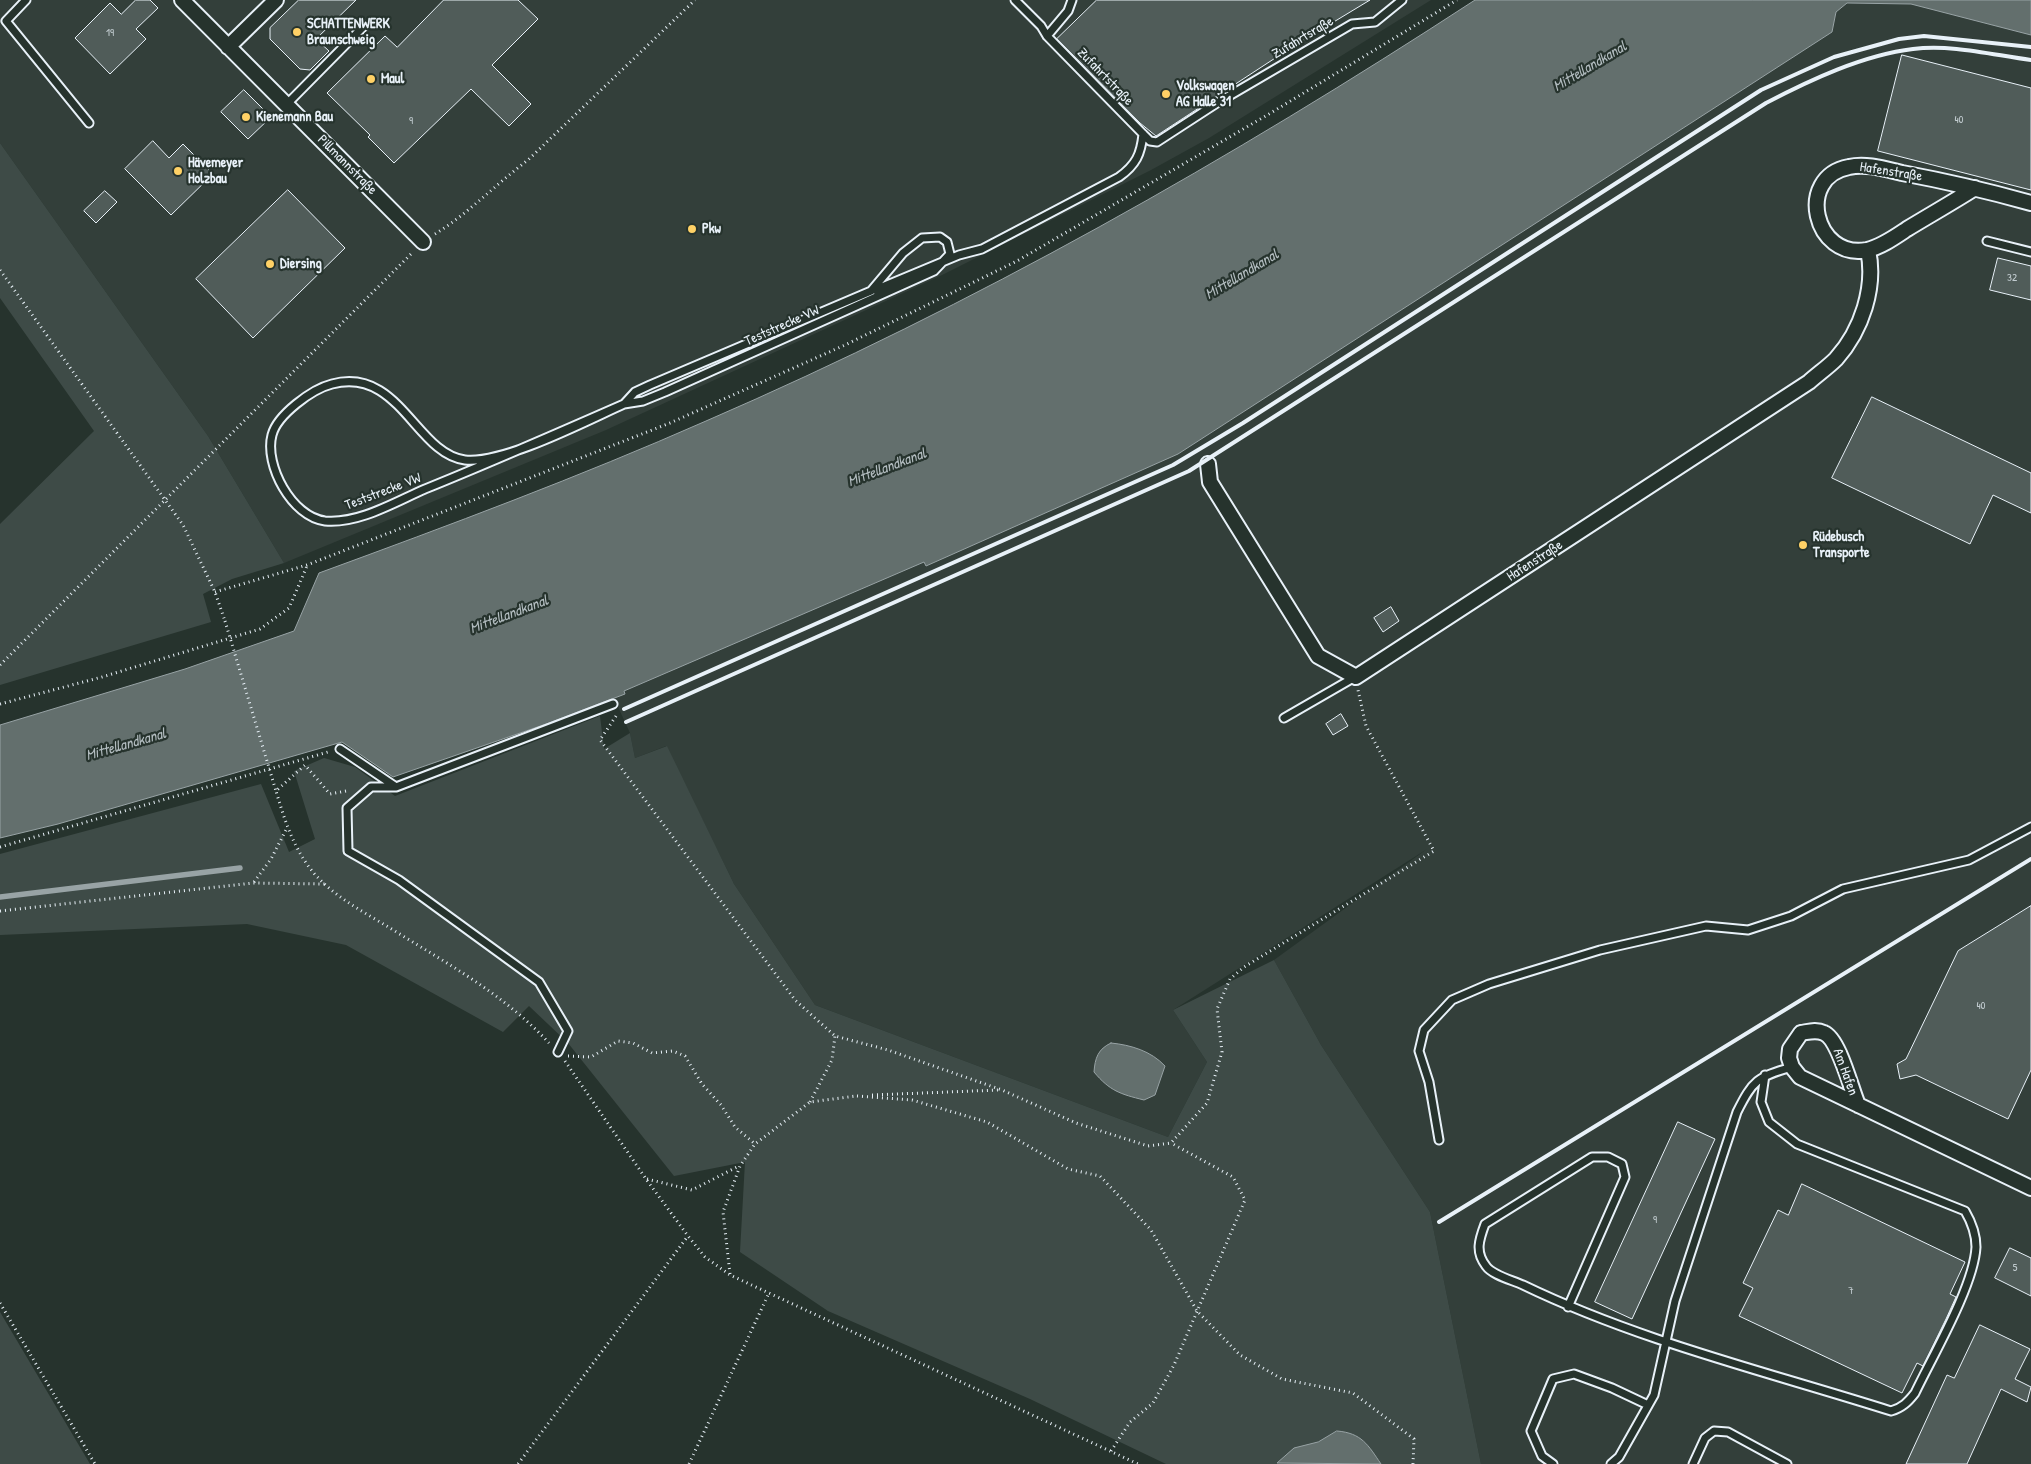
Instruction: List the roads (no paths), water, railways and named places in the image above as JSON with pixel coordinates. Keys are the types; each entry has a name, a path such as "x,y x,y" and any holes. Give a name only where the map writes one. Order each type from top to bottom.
{"street":[{"name":"Pillmannstraße","path":"182,0 423,242"},
{"path":"228,47 276,0"},
{"name":"Hafenstraße","path":"1356,677 1809,382 1836,358 1858,322 1868,300 1872,265 1868,250 1846,249 1834,243 1822,228 1817,214 1816,200 1821,187 1831,175 1848,166 1867,166 1975,188 2031,202"},
{"path":"1868,250 1888,241 1975,188"},
{"path":"1208,464 1210,482 1318,656 1356,677"},
{"name":"Am Hafen","path":"1858,1105 1834,1040 1824,1032 1812,1031 1801,1033 1790,1049 1792,1067 1800,1077 1858,1105 2031,1188"}],"lane":[{"path":"26,0 6,21 89,123"},
{"name":"Zufahrtstraße","path":"1016,0 1041,26 1047,36 1143,134"},
{"path":"1047,36 1068,11 1072,0"},
{"name":"Zufahrtsraße","path":"1143,134 1150,141 1157,142 1217,103 1352,24 1374,22 1402,0"},
{"path":"286,105 364,25"},
{"name":"Teststrecke VW","path":"871,291 903,253 922,238 940,237 947,242 950,254 945,261 934,271 650,398 624,404 513,452 466,460 451,456 438,447 386,394 359,383 333,384 307,395 280,421 272,433 271,450 280,483 299,506 323,521 350,520 483,465 624,404 635,392 650,385 871,291 945,261 982,249 1132,169 1141,153 1143,134"},
{"path":"1987,241 2031,252"},
{"path":"1284,718 1356,677"},
{"path":"560,1054 568,1031 539,982 399,880 348,851 348,808 371,787 396,787 613,704"},
{"path":"340,749 396,787"},
{"path":"1440,1140 1429,1082 1419,1051 1424,1030 1452,1000 1489,984 1600,950 1706,926 1748,930 1791,916 1843,889 1969,860 2031,827"},
{"path":"1611,1464 1619,1456 1654,1395 1675,1301 1737,1112 1748,1088 1765,1075 1792,1067"},
{"path":"1568,1307 1625,1177 1622,1164 1608,1156 1592,1156 1485,1224 1479,1239 1478,1254 1487,1268 1568,1307 1667,1342 1891,1411 1901,1408 1915,1393 1963,1294 1976,1248 1972,1223 1965,1211 1796,1144 1769,1122 1761,1102 1765,1075"},
{"path":"1553,1464 1542,1456 1531,1431 1552,1379 1574,1374 1612,1388 1648,1405"},
{"path":"1693,1464 1705,1438 1714,1431 1728,1432 1787,1464"}],"water":[{"name":"Mittellandkanal","path":"1475,0 2031,0 2031,35 1911,4 1847,3 1836,12 1832,32 1178,454 926,566 924,562 624,691 625,694 549,723 393,777 342,742 58,824 0,838 0,725 185,669 294,631 319,573 466,519 610,462 806,376 905,329 1099,227 1195,173 1383,59"},
{"path":"1111,1043 1126,1045 1140,1050 1153,1056 1165,1066 1155,1095 1144,1100 1122,1094 1105,1084 1094,1072 1098,1054"},
{"path":"1337,1431 1353,1434 1364,1441 1381,1464 1277,1463 1294,1448 1318,1442"}],"waterway":[{"path":"0,897 240,868"}],"railway":[{"path":"624,709 1173,465 1243,423 1761,90 1834,57 1899,39 1924,36 2031,47"},
{"path":"626,722 1189,471 1766,103 1800,86 1856,63 1894,52 1913,49 1957,49 2031,60"},
{"path":"1439,1222 2031,859"}],"place":[{"name":"SCHATTENWERK Braunschweig","path":"297,32"},
{"name":"Maul","path":"371,79"},
{"name":"Volkswagen AG Halle 31","path":"1166,94"},
{"name":"Kienemann Bau","path":"246,117"},
{"name":"Hävemeyer Holzbau","path":"178,171"},
{"name":"Pkw","path":"692,229"},
{"name":"Diersing","path":"270,264"},
{"name":"Rüdebusch Transporte","path":"1803,545"}]}
